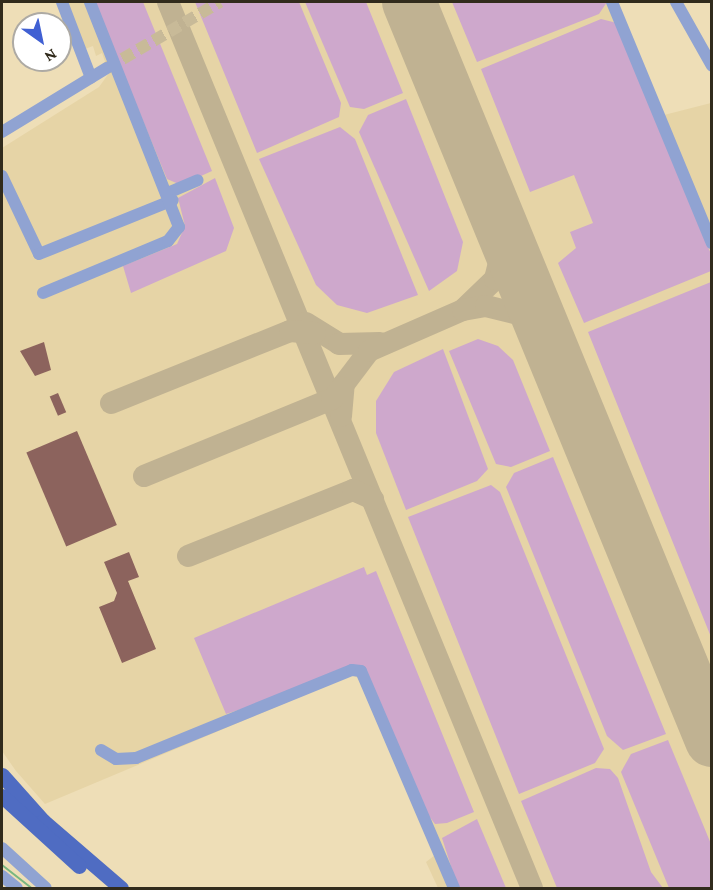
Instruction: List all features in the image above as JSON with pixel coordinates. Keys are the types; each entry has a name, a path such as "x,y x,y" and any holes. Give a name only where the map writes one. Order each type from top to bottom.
{"main road":[{"path":"2,775 43,821 121,888"},
{"path":"2,796 31,827 111,888"}],"street":[{"path":"62,2 92,78"},
{"path":"43,293 168,241 179,227 172,196 90,2"},
{"path":"612,2 711,243"},
{"path":"676,2 711,66"},
{"path":"2,132 107,68"},
{"path":"2,176 39,254 172,196 198,180"},
{"path":"101,750 116,759 136,758 352,670 361,671 454,888"},
{"path":"2,848 46,888"},
{"path":"2,876 17,888"}],"shaded area":[{"path":"67,2 617,2 664,115 711,103 711,888 438,888 426,862 435,855 364,681 352,675 45,804 16,771 2,751 2,148 99,87 109,73 102,53 96,56 93,46 85,49"},
{"path":"94,2 143,2 212,171 181,185 167,179"},
{"path":"195,2 299,2 341,103 339,117 257,153"},
{"path":"305,2 366,2 403,93 364,109 350,107"},
{"path":"452,2 607,2 599,14 477,62"},
{"path":"601,19 617,23 711,254 711,271 584,323 558,263 576,248 570,232 593,223 574,175 530,192 481,69"},
{"path":"406,99 463,242 457,271 429,291 359,132 368,115"},
{"path":"340,127 355,139 418,295 367,313 337,305 316,285 259,159"},
{"path":"215,178 234,228 226,251 131,293 123,266 177,244 185,226 178,198"},
{"path":"711,282 709,478 711,637 588,332"},
{"path":"478,339 498,346 513,360 550,451 511,467 496,464 449,351"},
{"path":"443,349 488,469 477,481 406,510 376,433 376,401 394,372"},
{"path":"553,457 666,734 623,750 607,736 506,487 514,473"},
{"path":"491,485 500,492 604,749 595,763 519,794 408,517"},
{"path":"364,567 367,575 376,571 474,812 447,823 435,824 426,812 366,669 226,714 194,638"},
{"path":"668,740 711,844 711,888 669,888 621,772 631,754"},
{"path":"596,768 610,769 618,778 651,872 663,888 557,888 521,801"},
{"path":"477,819 506,888 458,888 442,838"}],"building":[{"path":"44,342 51,370 35,376 20,351"},
{"path":"58,393 66,412 58,416 50,397"},
{"path":"77,431 117,525 66,546 26,452"},
{"path":"129,552 139,577 128,581 156,649 122,663 99,607 114,601 117,593 104,562"}],"waterway":[{"path":"2,865 31,888"}],"taxiway":[{"path":"168,2 532,888"},
{"path":"464,309 495,279 503,248 501,225"},
{"path":"341,416 344,384 369,351 463,310 486,306 519,314 551,348"},
{"path":"306,323 339,344 380,343"},
{"path":"111,403 290,331 315,333"},
{"path":"144,476 332,399 342,388"},
{"path":"188,556 353,490 373,499"}],"runway":[{"path":"409,2 712,740"}],"tunnel":[{"path":"107,68 220,2"}]}
